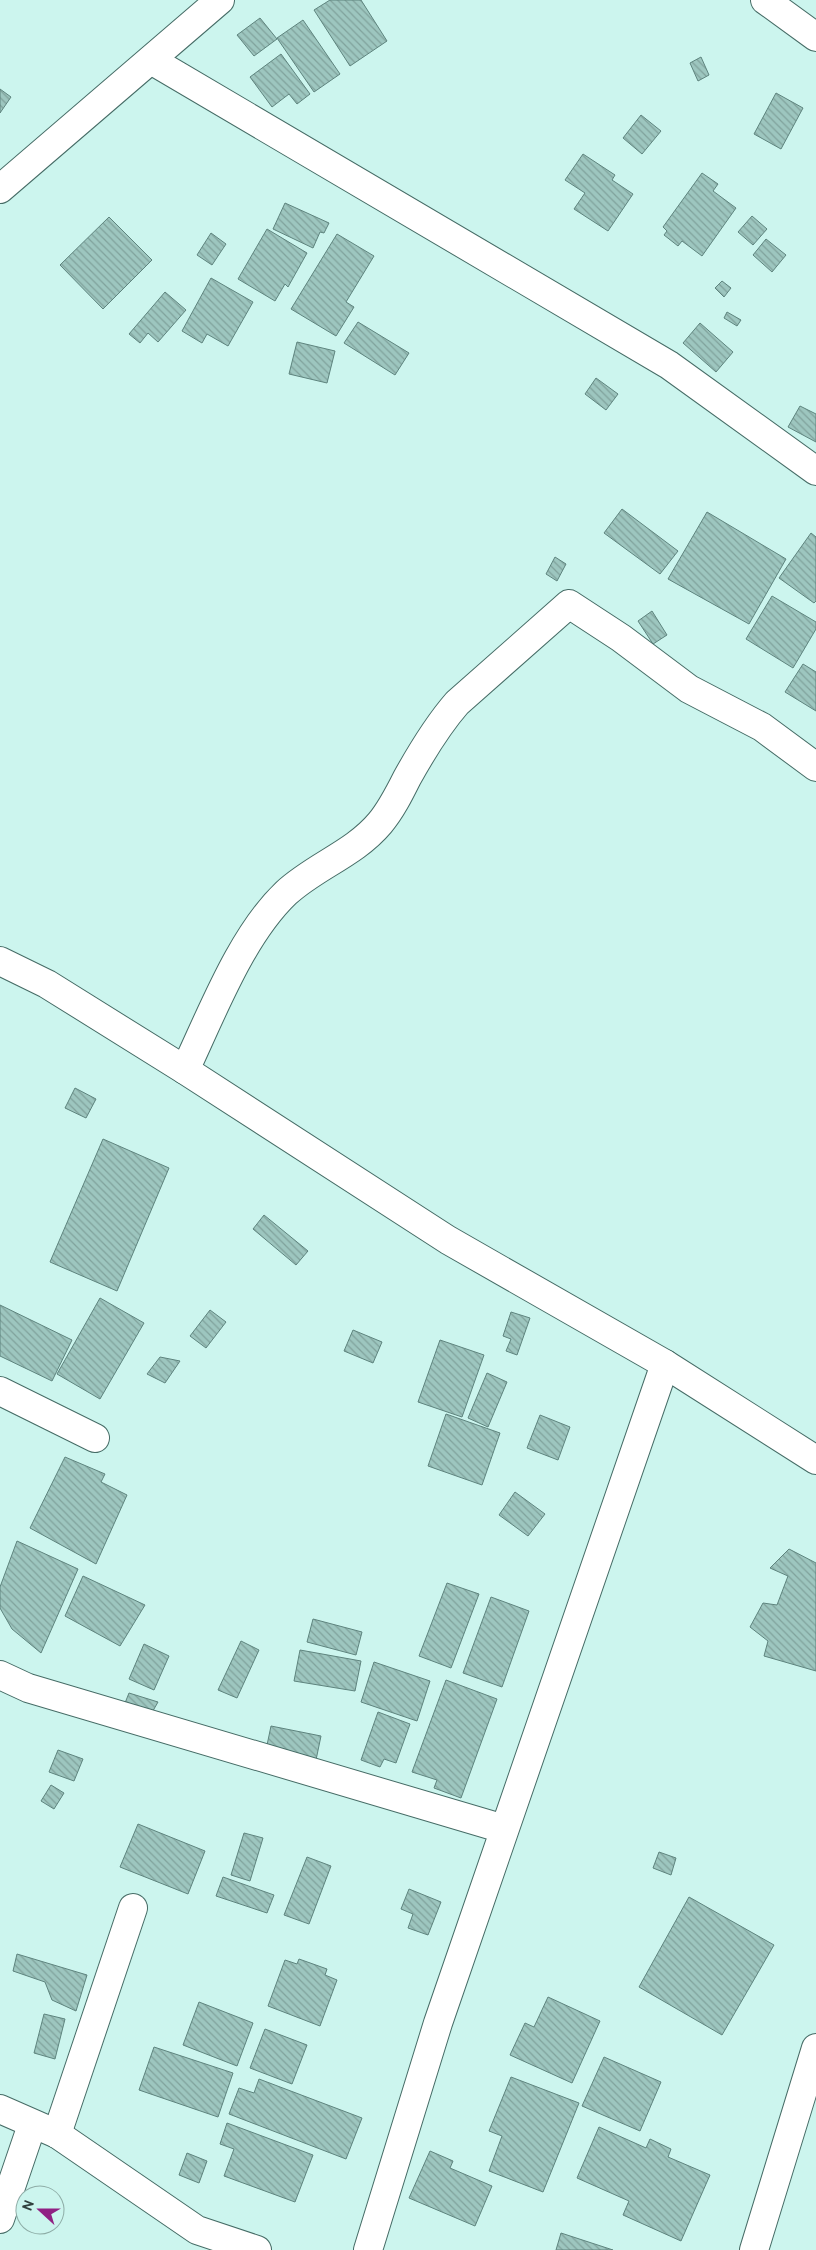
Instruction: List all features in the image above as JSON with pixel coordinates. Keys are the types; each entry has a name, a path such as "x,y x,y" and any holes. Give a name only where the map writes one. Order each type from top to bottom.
{"street":[{"path":"0,189 220,0"},
{"path":"765,0 816,37"},
{"path":"151,60 669,365 816,471"},
{"path":"185,1070 249,940 270,910 313,872 349,852 369,835 391,808 427,743 444,718 457,703 569,604 621,638 689,689 762,727 816,767"},
{"path":"0,961 47,984 185,1070 448,1240 664,1364 816,1460"},
{"path":"368,2250 438,2023 664,1364"},
{"path":"0,1392 95,1438"},
{"path":"0,1675 28,1688 504,1829"},
{"path":"0,2219 44,2129 133,1908"},
{"path":"754,2250 816,2048"},
{"path":"0,2109 44,2129 198,2230 257,2250"}],"building":[{"path":"330,0 361,0 387,41 350,66 314,10"},
{"path":"260,18 277,39 254,56 237,35"},
{"path":"303,20 340,74 314,92 277,38"},
{"path":"281,54 310,94 297,104 289,94 272,107 250,77"},
{"path":"701,57 709,75 698,81 690,63"},
{"path":"0,89 11,97 0,113"},
{"path":"776,93 803,108 781,149 754,134"},
{"path":"641,115 661,131 642,154 623,138"},
{"path":"583,154 615,175 612,180 633,194 608,231 574,209 585,193 565,180"},
{"path":"702,173 718,184 713,191 736,208 702,256 682,241 678,246 664,235 667,231 663,227"},
{"path":"285,203 329,223 324,233 320,232 313,248 273,229"},
{"path":"752,216 767,229 753,245 738,232"},
{"path":"109,217 152,260 103,309 60,265"},
{"path":"267,229 307,253 288,287 285,284 275,301 238,279"},
{"path":"211,233 226,244 212,265 197,255"},
{"path":"337,234 374,256 346,302 354,307 336,336 291,309"},
{"path":"766,239 786,255 772,272 753,255"},
{"path":"211,278 253,302 228,346 207,334 202,343 182,331"},
{"path":"722,281 731,288 724,297 715,288"},
{"path":"165,292 186,310 158,342 148,333 140,343 129,334"},
{"path":"727,312 741,320 737,326 724,318"},
{"path":"358,322 409,353 395,375 344,343"},
{"path":"700,323 733,352 716,372 683,343"},
{"path":"297,342 335,351 327,383 289,374"},
{"path":"596,378 618,394 606,410 585,394"},
{"path":"800,406 816,414 816,442 788,427"},
{"path":"622,509 678,551 660,574 604,533"},
{"path":"707,512 786,559 749,624 668,579"},
{"path":"811,533 816,537 816,601 814,603 779,578"},
{"path":"555,557 566,564 557,581 546,574"},
{"path":"772,596 816,622 816,629 793,668 746,639"},
{"path":"652,611 667,635 653,644 638,621"},
{"path":"803,664 816,672 816,711 785,692"},
{"path":"75,1088 96,1099 86,1118 65,1108"},
{"path":"103,1139 169,1168 117,1291 50,1262"},
{"path":"264,1215 308,1251 296,1265 253,1229"},
{"path":"100,1298 144,1323 100,1399 57,1374"},
{"path":"0,1305 72,1340 52,1381 0,1356"},
{"path":"210,1310 226,1322 206,1348 190,1336"},
{"path":"511,1312 530,1318 517,1355 506,1351 511,1339 503,1336"},
{"path":"353,1330 382,1342 373,1363 344,1351"},
{"path":"440,1340 484,1355 462,1417 418,1402"},
{"path":"160,1357 180,1361 165,1383 147,1374"},
{"path":"487,1373 507,1382 488,1427 468,1418"},
{"path":"446,1414 500,1433 482,1485 428,1466"},
{"path":"540,1415 570,1427 558,1460 527,1448"},
{"path":"65,1457 105,1474 101,1482 127,1495 96,1564 30,1528"},
{"path":"515,1492 545,1514 528,1536 499,1515"},
{"path":"17,1541 78,1569 41,1653 12,1629 0,1608 0,1587"},
{"path":"789,1549 816,1563 816,1671 764,1656 768,1641 750,1627 763,1603 777,1605 788,1576 770,1568"},
{"path":"83,1576 145,1605 120,1646 65,1616"},
{"path":"447,1583 479,1594 451,1668 419,1656"},
{"path":"491,1597 529,1611 502,1687 463,1673"},
{"path":"313,1619 362,1632 356,1655 307,1642"},
{"path":"241,1641 259,1650 237,1698 218,1690"},
{"path":"144,1644 169,1656 154,1690 129,1679"},
{"path":"300,1650 361,1661 355,1691 294,1681"},
{"path":"374,1662 430,1681 417,1721 361,1702"},
{"path":"446,1680 497,1699 461,1798 434,1788 437,1780 412,1772"},
{"path":"129,1693 158,1702 150,1716 125,1703"},
{"path":"378,1712 410,1724 396,1763 384,1759 380,1767 361,1760"},
{"path":"271,1726 321,1736 316,1760 266,1750"},
{"path":"58,1750 83,1759 74,1781 49,1772"},
{"path":"51,1785 64,1793 54,1809 41,1801"},
{"path":"138,1824 205,1851 188,1894 120,1867"},
{"path":"244,1833 263,1838 250,1881 231,1875"},
{"path":"659,1852 676,1858 671,1875 653,1868"},
{"path":"307,1857 331,1866 309,1924 284,1915"},
{"path":"223,1877 274,1895 267,1913 216,1896"},
{"path":"409,1889 441,1902 428,1935 408,1928 413,1914 401,1909"},
{"path":"689,1897 774,1945 722,2035 639,1987"},
{"path":"17,1954 87,1975 76,2011 52,2000 45,1982 13,1971"},
{"path":"299,1959 327,1969 325,1975 337,1980 320,2026 268,2006 285,1960 297,1964"},
{"path":"548,1997 600,2021 572,2083 510,2055 525,2023 534,2027"},
{"path":"199,2002 253,2023 237,2066 183,2045"},
{"path":"44,2014 65,2019 55,2059 34,2053"},
{"path":"265,2029 307,2045 292,2084 250,2068"},
{"path":"154,2047 233,2073 218,2117 139,2090"},
{"path":"604,2057 661,2082 640,2131 582,2106"},
{"path":"511,2077 579,2103 543,2192 489,2171 502,2136 489,2131"},
{"path":"259,2079 362,2118 346,2159 229,2114 239,2088 254,2093"},
{"path":"227,2123 313,2155 295,2202 224,2176 234,2149 220,2144"},
{"path":"599,2127 646,2148 650,2139 671,2149 668,2157 710,2175 681,2241 623,2215 629,2201 577,2178"},
{"path":"430,2151 453,2161 450,2168 492,2186 475,2226 409,2198"},
{"path":"187,2153 207,2161 199,2183 179,2175"},
{"path":"561,2233 613,2250 556,2250"}]}
